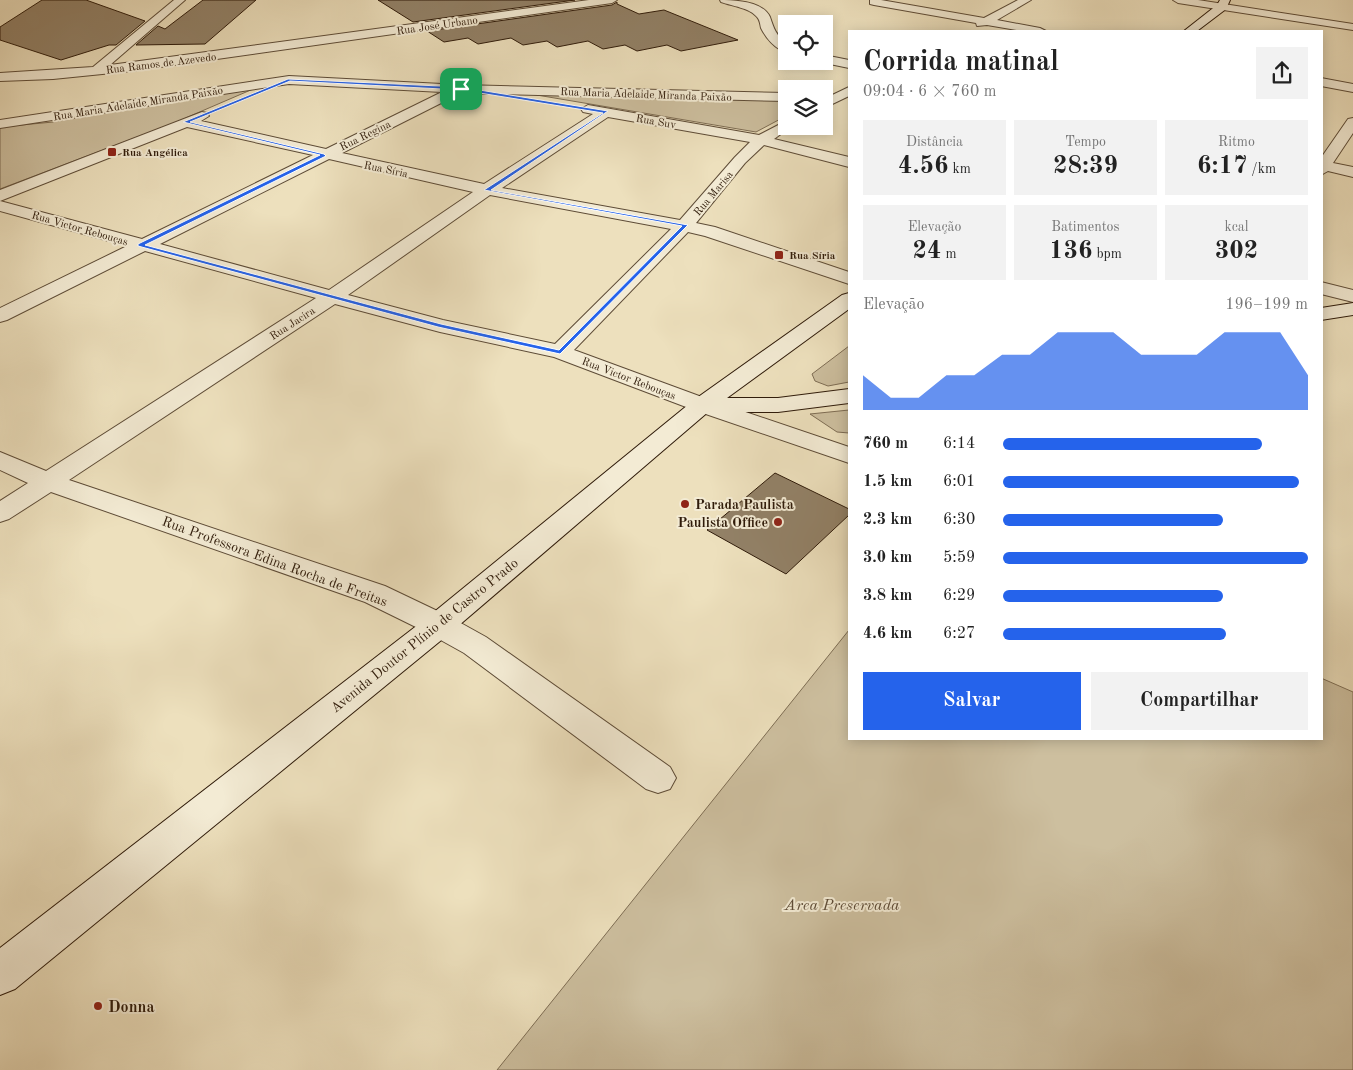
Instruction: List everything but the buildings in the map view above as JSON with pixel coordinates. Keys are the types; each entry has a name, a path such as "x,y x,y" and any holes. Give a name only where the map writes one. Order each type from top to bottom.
{"street":[{"path":"97,70 180,0"},
{"path":"562,0 573,6"},
{"name":"Rua José Urbano","path":"322,41 612,0"},
{"path":"725,0 754,9 764,17 765,24 778,44"},
{"path":"968,30 1026,0"},
{"path":"1178,0 1224,3 1353,27"},
{"path":"874,2 1034,30"},
{"path":"1191,30 1224,3"},
{"name":"Rua Ramos de Azevedo","path":"0,77 53,75 322,41"},
{"path":"833,61 848,64"},
{"path":"237,101 289,80"},
{"name":"Rua Maria Adelaide Miranda Paixão","path":"0,124 289,80 461,89 778,97"},
{"path":"1323,82 1353,88"},
{"name":"Rua Suv","path":"461,89 606,112 761,140 848,162"},
{"name":"Rua Regina","path":"0,316 140,245 461,89"},
{"path":"833,98 848,91"},
{"path":"0,196 211,112"},
{"name":"Rua Jacira","path":"0,513 332,297 487,190 606,112"},
{"name":"Rua Síria","path":"185,122 324,155 487,190 709,230 848,278"},
{"path":"1323,166 1353,122"},
{"name":"Rua Marisa","path":"560,352 686,225 740,160 761,140 778,130"},
{"path":"1323,167 1353,172"},
{"name":"Rua Victor Rebouças","path":"0,206 440,326 560,352 702,405 848,455"},
{"path":"1323,288 1353,296"},
{"name":"Avenida Doutor Plínio de Castro Prado","path":"0,974 439,624 702,405 848,300"},
{"path":"1323,314 1353,310"},
{"path":"702,405 778,405 848,396"},
{"name":"Rua Professora Edina Rocha de Freitas","path":"0,460 48,482 374,594 439,624 475,645 658,778"}],"green space":[{"path":"253,89 174,123 0,189 0,127 53,122"},
{"path":"513,91 778,99 778,120 756,132"},
{"path":"848,347 848,382 828,386 815,381 812,374"},
{"path":"848,410 848,433 837,432 810,414"},
{"name":"Area Preservada","path":"848,631 848,740 1323,740 1323,679 1353,692 1353,1070 497,1070"}],"place":[{"name":"Rua Angélica","path":"112,152"},
{"name":"Rua Síria","path":"779,255"},
{"name":"Parada Paulista","path":"685,504"},
{"name":"Paulista Office","path":"778,522"},
{"name":"Donna","path":"98,1006"}],"route":[{"path":"289,80 461,89 606,112 487,190 686,225 560,352 440,326 140,245 324,155 185,122 289,80"}]}
